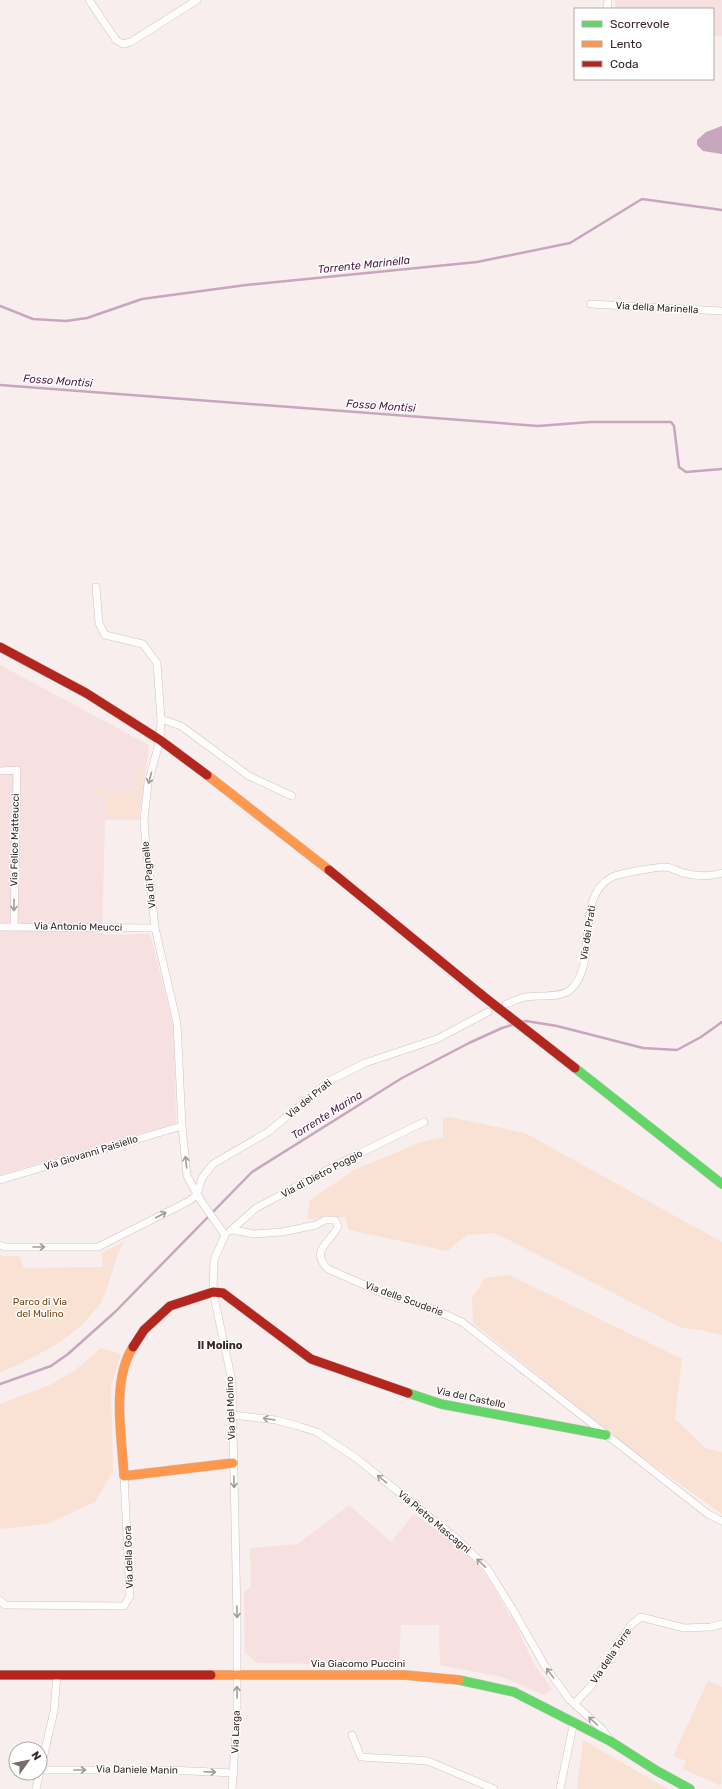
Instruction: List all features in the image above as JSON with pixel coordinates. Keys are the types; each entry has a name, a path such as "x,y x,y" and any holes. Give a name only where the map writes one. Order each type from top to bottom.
{"street":[{"path":"89,0 116,40 123,44 131,42 197,0"},
{"name":"Via della Marinella","path":"591,304 722,311"},
{"name":"Via di Pagnelle","path":"96,587 99,623 105,635 143,644 157,663 161,719 160,740 148,783 144,820 155,928 177,1023 182,1126 187,1176 199,1198"},
{"path":"0,646 86,693 189,760 359,893 483,996 722,1184"},
{"path":"161,719 181,726 249,776 292,796"},
{"name":"Via Felice Matteucci","path":"0,770 17,770 14,926"},
{"name":"Via dei Prati","path":"506,1004 525,997 562,994 570,991 582,970 592,902 602,885 612,877 667,867 684,873 712,876 722,873"},
{"name":"Via Antonio Meucci","path":"0,926 155,928"},
{"name":"Via dei Prati","path":"199,1198 202,1178 213,1164 268,1132 331,1080 365,1063 437,1039 488,1012"},
{"name":"Via di Dietro Poggio","path":"225,1235 233,1230 256,1208 342,1162 424,1122"},
{"name":"Via Giovanni Paisiello","path":"0,1180 182,1126"},
{"path":"0,1245 5,1247 98,1247 189,1201 199,1198 225,1235"},
{"name":"Via delle Scuderie","path":"233,1230 254,1234 282,1232 316,1225 325,1220 335,1220 338,1223 336,1231 326,1241 320,1256 321,1262 328,1270 385,1294 434,1309 462,1322 606,1435"},
{"name":"Via del Molino","path":"225,1235 214,1260 213,1292 232,1381 236,1676"},
{"path":"213,1292 170,1306 144,1330 127,1356 119,1394 124,1476 233,1464"},
{"name":"Via del Castello","path":"213,1292 223,1294 311,1359 441,1404 606,1435 708,1514 722,1521"},
{"name":"Via Pietro Mascagni","path":"232,1415 276,1420 317,1432 356,1458 456,1538 486,1568 513,1610 545,1666 574,1704 602,1730 610,1741"},
{"name":"Via della Gora","path":"0,1600 5,1605 124,1606 130,1596 124,1476"},
{"name":"Via della Torre","path":"574,1704 591,1686 631,1625 641,1617 684,1628 711,1627 722,1624"},
{"name":"Via Giacomo Puccini","path":"0,1675 405,1675 459,1680 514,1692 574,1721 690,1789"},
{"path":"47,1741 54,1711 58,1675"},
{"name":"Via Larga","path":"232,1789 237,1716 236,1676"},
{"path":"560,1789 574,1721"},
{"path":"352,1735 361,1757 428,1761 494,1789"},
{"name":"Via Daniele Manin","path":"48,1770 170,1770 234,1773"}],"shaded area":[{"path":"615,0 722,0 722,36 714,35 714,8 615,8"},
{"path":"722,126 722,154 703,151 697,145 697,140 706,132"},
{"path":"0,665 149,745 139,820 105,820 102,935 150,934 174,1029 176,1123 0,1175"},
{"path":"349,1505 391,1542 414,1514 454,1542 479,1566 492,1584 509,1615 512,1617 534,1664 552,1689 544,1695 502,1677 440,1665 439,1625 401,1625 399,1665 257,1663 245,1652 244,1592 251,1587 250,1548 298,1544"}],"green space":[{"path":"142,768 145,770 137,818 105,818 106,796 96,796 96,787 107,791 132,794 139,788 136,777"},
{"path":"449,1117 525,1133 722,1242 722,1335 701,1330 682,1328 495,1233 467,1235 447,1251 349,1230 345,1217 307,1219 310,1200 354,1170 421,1142 443,1137 443,1118"},
{"name":"Parco di Via del Mulino","path":"125,1241 115,1262 102,1302 85,1322 63,1340 26,1361 0,1373 0,1255 19,1256 24,1268 103,1267 102,1253"},
{"path":"509,1275 682,1359 675,1419 706,1448 722,1452 722,1514 632,1450 473,1323 472,1298 485,1278"},
{"path":"101,1348 121,1354 111,1386 113,1471 95,1502 47,1524 0,1529 0,1404 50,1385 74,1371"},
{"path":"708,1681 722,1687 721,1786 683,1769 686,1761 673,1756"},
{"path":"583,1740 668,1789 577,1789"}],"waterway":[{"name":"Torrente Marinella","path":"0,306 33,319 66,321 87,318 142,299 246,285 477,262 570,243 642,199 722,210"},
{"name":"Fosso Montisi","path":"0,385 538,426 590,422 671,422 674,426 679,467 686,472 722,469"},
{"name":"Torrente Marina","path":"522,1022 526,1021 557,1026 643,1048 677,1050 701,1037 722,1022"},
{"name":"Torrente Marina","path":"0,1384 51,1366 68,1354 115,1312 252,1172 402,1078 469,1043 502,1028 515,1024"}],"traffic: fast":[{"path":"575,1068 722,1184"},
{"path":"408,1393 441,1404 606,1435"},
{"path":"459,1680 514,1692 610,1741 657,1771 690,1789"}],"traffic: slow":[{"path":"207,775 329,870"},
{"path":"133,1347 126,1361 120,1392 120,1427 124,1476 233,1463"},
{"path":"211,1675 405,1675 459,1680"}],"traffic: jam":[{"path":"0,647 86,693 160,740 207,775"},
{"path":"329,870 483,996"},
{"path":"483,996 575,1068"},
{"path":"133,1347 144,1330 170,1306 213,1292 223,1293 311,1359 408,1393"},
{"path":"0,1675 211,1675"}],"district":[{"name":"Il Molino","path":"220,1345"}]}
